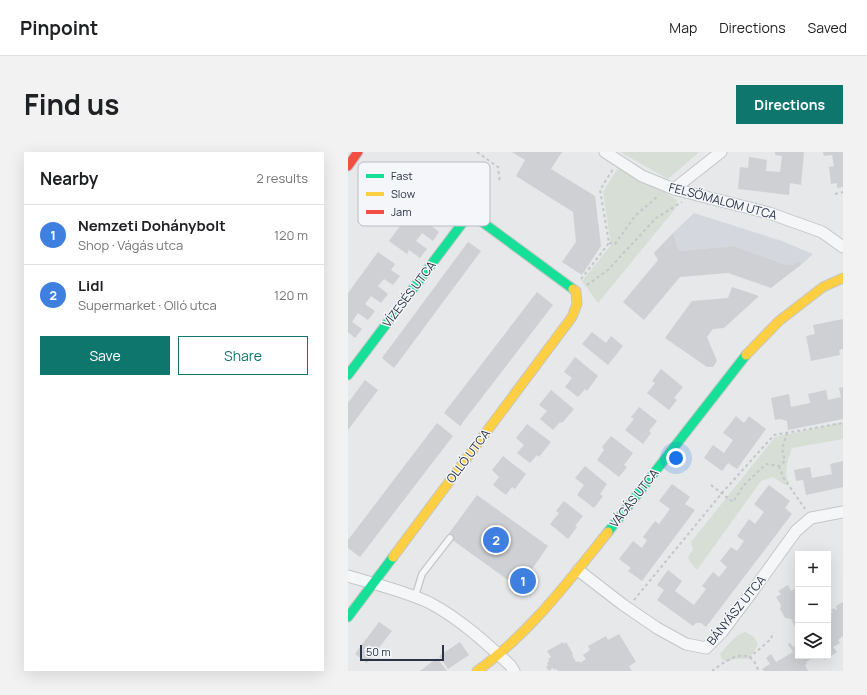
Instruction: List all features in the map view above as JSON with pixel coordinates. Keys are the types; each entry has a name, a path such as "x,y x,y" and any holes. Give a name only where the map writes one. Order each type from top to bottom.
{"street":[{"path":"348,166 358,152"},
{"name":"FELSŐMALOM UTCA","path":"605,152 642,176 674,189 769,213 822,232 843,247"},
{"path":"674,189 721,152"},
{"name":"VÍZESÉS UTCA","path":"348,375 460,226"},
{"name":"VÍZESÉS UTCA","path":"487,226 575,292"},
{"name":"VÁGÁS UTCA","path":"477,671 499,655 550,604 670,454 740,362 778,322 823,287 843,278"},
{"name":"OLLÓ UTCA","path":"348,617 572,317 577,304 575,292"},
{"path":"811,518 843,512"},
{"name":"BÁNYÁSZ UTCA","path":"578,570 657,628 686,644 706,648 722,632 750,596 796,531 811,518"},
{"path":"348,576 429,603 454,618 499,655 514,671"}],"lane":[{"path":"415,598 422,574 450,538"}],"path":[{"path":"477,152 498,168 500,183"},
{"path":"575,292 608,243 600,190 618,161"},
{"path":"835,194 843,192"},
{"path":"608,243 615,244 635,216 661,193"},
{"path":"575,292 608,270 656,218 682,202"},
{"path":"627,607 672,556 722,493 774,435 843,423"},
{"path":"711,485 733,502 744,485 766,464 779,466 785,461 782,449 787,433"},
{"path":"779,466 783,477 811,518"},
{"path":"749,658 771,639 773,632"},
{"path":"712,671 727,660 738,656 746,656 752,660 759,671"}],"shaded area":[{"path":"620,152 699,152 668,179"},
{"path":"620,165 677,200 675,209 598,303 582,281 611,245 603,192"},
{"path":"694,213 782,241 813,254 802,264 799,261 792,265 783,264 734,246 679,251 673,233"},
{"path":"843,422 843,439 792,448 786,470 789,483 785,485 773,477 761,481 697,570 690,562 688,557 693,550 691,542 775,437"},
{"path":"745,632 753,636 758,644 754,652 747,659 734,659 727,662 722,659 720,654 734,638"}],"building":[{"path":"512,152 562,152 551,169 595,196 601,246 582,275 562,262 576,242 573,212 516,176 525,160"},
{"path":"775,152 804,152 801,185 790,183 789,195 738,189 740,167 748,168 749,157 767,160 766,171 780,172 782,156 775,155"},
{"path":"823,152 843,152 843,187 837,188 837,183 831,184 829,167 834,166 832,155 824,156"},
{"path":"400,226 432,226 439,232 433,241 422,233 416,241 427,249 420,258 409,250 407,254 389,241"},
{"path":"673,233 679,251 734,246 783,264 792,265 799,261 802,264 771,288 728,273 680,277 644,320 623,302 658,260 654,253"},
{"path":"468,242 481,251 394,368 382,358"},
{"path":"378,252 395,264 391,270 400,276 393,285 384,279 378,286 388,294 381,303 371,296 365,304 375,311 368,320 358,313 352,322 362,329 355,338 348,332 348,293"},
{"path":"732,287 759,296 724,328 713,329 707,337 717,361 713,367 707,367 665,338 692,301 728,298"},
{"path":"537,292 553,305 460,426 444,413"},
{"path":"843,319 843,349 839,350 840,355 811,361 806,336 815,334 813,325"},
{"path":"592,332 606,343 611,336 623,346 608,365 582,344"},
{"path":"575,357 598,376 587,391 585,389 578,397 565,387 572,378 564,372"},
{"path":"661,369 683,387 674,398 677,400 669,410 647,393 655,383 652,381"},
{"path":"365,380 378,390 348,430 348,403"},
{"path":"843,387 843,419 788,430 787,421 780,419 775,420 771,398 789,394 791,407 810,403 808,394 826,390 828,400 841,397 839,388"},
{"path":"551,390 574,409 562,423 560,422 553,430 540,419 547,411 539,405"},
{"path":"639,407 657,421 649,431 651,433 643,444 625,430 634,419 631,417"},
{"path":"736,416 744,423 749,416 766,429 737,469 728,463 722,471 704,458 713,445 724,453 733,440 723,433"},
{"path":"437,423 453,436 360,557 348,548 348,540"},
{"path":"527,424 551,442 539,457 537,455 530,463 517,453 524,445 516,438"},
{"path":"611,436 633,453 624,465 627,467 619,477 597,460 604,450 602,447"},
{"path":"503,456 526,474 515,489 512,487 506,495 493,485 499,477 492,470"},
{"path":"843,461 843,487 806,495 803,480 796,481 794,470 810,467 812,478 832,474 830,464"},
{"path":"585,466 607,484 600,494 603,496 594,508 577,495 584,485 575,478"},
{"path":"672,484 690,497 685,504 695,510 642,581 628,571 631,568 619,559 633,541 642,548 647,540 643,537 655,521 659,524 670,509 659,501"},
{"path":"769,485 790,501 785,508 792,514 706,627 701,623 696,623 693,626 657,600 664,590 657,585 668,570 682,581 675,591 694,605 706,589 702,586 713,572 719,577 727,567 720,561 731,547 737,551 744,541 737,536 749,519 755,524 764,512 754,504"},
{"path":"477,495 548,546 519,588 447,536"},
{"path":"564,501 583,516 575,526 577,527 568,539 550,524 559,513 556,511"},
{"path":"788,585 791,591 795,588 795,627 791,619 785,618 780,609 781,605 776,597 781,594 778,591"},
{"path":"843,602 843,636 838,640 840,643 833,647 837,652 831,656 831,613 833,612 831,610 834,608 835,610 837,609 836,606"},
{"path":"379,622 392,631 367,663 355,654"},
{"path":"619,634 636,662 629,666 632,671 558,671 556,669 554,670 553,668 549,671 546,667 549,661 548,659 551,657 547,651 563,642 564,644 566,642 576,662 579,661 580,663 586,659 583,655 590,650 588,646 606,636 608,640"},
{"path":"460,642 469,655 448,669 439,656"},
{"path":"790,643 793,647 795,646 795,659 810,659 806,662 807,664 805,665 808,671 764,671 762,669 770,664 766,658 771,654 776,662 793,652 788,644"},
{"path":"437,658 447,671 420,671"}],"traffic: fast":[{"path":"348,375 460,226"},
{"path":"488,226 573,289"},
{"path":"608,532 746,355"},
{"path":"348,617 393,557"}],"traffic: slow":[{"path":"746,355 779,321 823,287 843,278"},
{"path":"393,557 572,317 577,304 576,291 573,289"},
{"path":"477,671 531,624 563,588 608,532"}],"traffic: jam":[{"path":"348,166 358,152"}],"place":[{"name":"Lidl","path":"496,540"},
{"name":"Nemzeti Dohánybolt","path":"523,581"}]}
